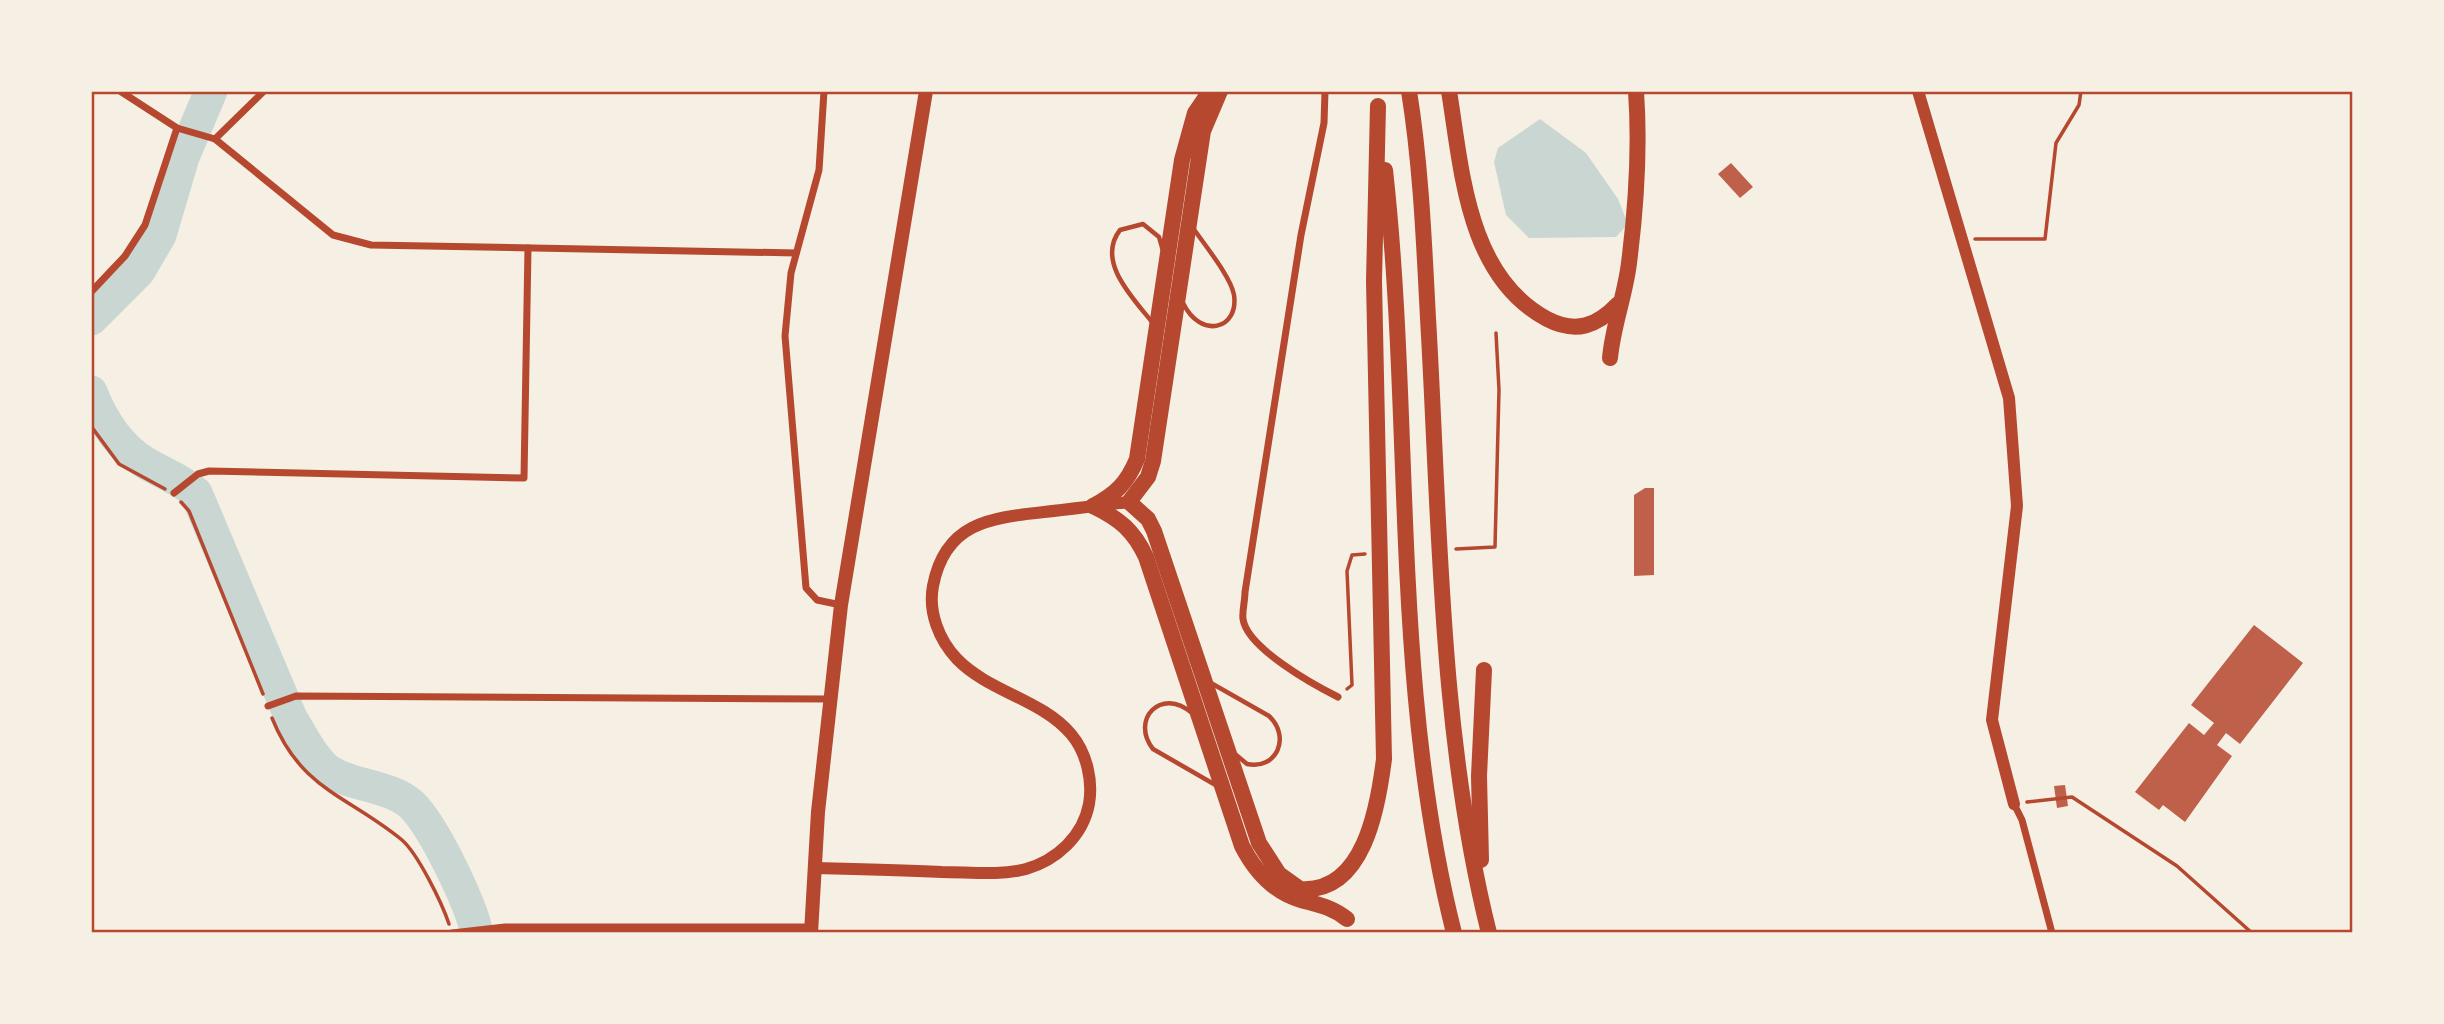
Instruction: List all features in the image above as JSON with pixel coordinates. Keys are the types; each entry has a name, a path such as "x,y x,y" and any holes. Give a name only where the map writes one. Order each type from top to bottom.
{"highway":[{"path":"811,930 828,699 841,604 926,91"},
{"path":"1093,506 1117,493 1129,478 1137,459 1188,135 1201,101 1210,91"},
{"path":"1220,91 1203,131 1153,461 1148,477 1129,502 1148,519 1154,531 1259,843 1279,874 1300,889 1311,890 1325,886 1346,872 1367,834 1380,792 1384,760 1374,281 1376,99"},
{"path":"1409,91 1422,218 1455,742 1482,906 1489,933"},
{"path":"1449,91 1477,232 1503,282 1517,299 1534,312 1564,326 1592,326 1604,319 1618,304"},
{"path":"1610,358 1618,304 1630,262 1638,119 1636,91"},
{"path":"1376,99 1395,294 1408,587 1422,745 1435,841 1454,933"},
{"path":"1093,506 1125,524 1137,537 1242,846 1259,873 1286,895 1332,908 1347,919"},
{"path":"1482,906 1479,776 1484,670"}],"main road":[{"path":"1918,91 2009,398 2017,506 1992,720 2014,804"},
{"path":"814,867 996,873 1027,869 1054,856 1075,838 1087,817 1091,792 1088,767 1080,748 1071,734 1052,717 978,677 957,660 941,639 933,613 932,590 937,565 952,541 972,527 994,517 1129,502"}],"street":[{"path":"120,91 177,128 215,139 333,234 371,245 796,253"},
{"path":"215,139 264,91"},
{"path":"824,91 819,170 796,253 785,336 802,571 806,588 817,600 841,604"},
{"path":"1325,91 1324,123 1301,234 1245,592 1243,622 1261,646 1275,658 1338,697"},
{"path":"91,292 125,256 145,225 177,128"},
{"path":"174,493 198,474 209,471 524,478 528,248"},
{"path":"268,706 296,696 828,699"},
{"path":"2014,804 2022,820 2052,933"},
{"path":"452,932 505,927 811,930"}],"lane":[{"path":"1177,202 1229,284 1234,307 1229,318 1220,325 1197,324 1190,318 1178,293"},
{"path":"1167,262 1158,237 1143,224 1130,225 1114,238 1111,248 1115,270 1170,348"},
{"path":"1184,670 1269,716 1277,723 1280,734 1276,755 1257,766 1247,764 1226,747"},
{"path":"1200,720 1182,704 1162,703 1155,707 1145,722 1147,742 1153,749 1244,801"}],"path":[{"path":"1962,239 2045,239 2056,143 2079,105 2081,91"},
{"path":"1495,547 1499,390 1496,333"},
{"path":"91,426 120,464 174,493 188,511 293,760 312,779 404,842 442,902 452,932"},
{"path":"1338,697 1352,685 1347,571 1352,555"},
{"path":"2014,804 2072,797 2177,866 2252,933"}],"shaded area":[{"path":"1540,119 1586,153 1618,199 1628,224 1616,237 1529,238 1506,215 1494,162 1498,148"}],"building":[{"path":"1731,163 1753,187 1740,198 1718,174"},
{"path":"1645,488 1654,488 1654,575 1634,576 1634,495"},
{"path":"2254,625 2303,663 2240,744 2226,733 2217,745 2232,756 2185,822 2163,805 2159,810 2135,792 2189,723 2204,735 2214,723 2191,705"},
{"path":"2065,785 2068,806 2057,808 2054,786"}],"waterway":[{"path":"91,319 139,271 160,235 183,157 211,91"},
{"path":"91,392 106,422 126,448 196,493 291,718 314,756 333,773 392,793 412,805 450,866 477,933"}]}
